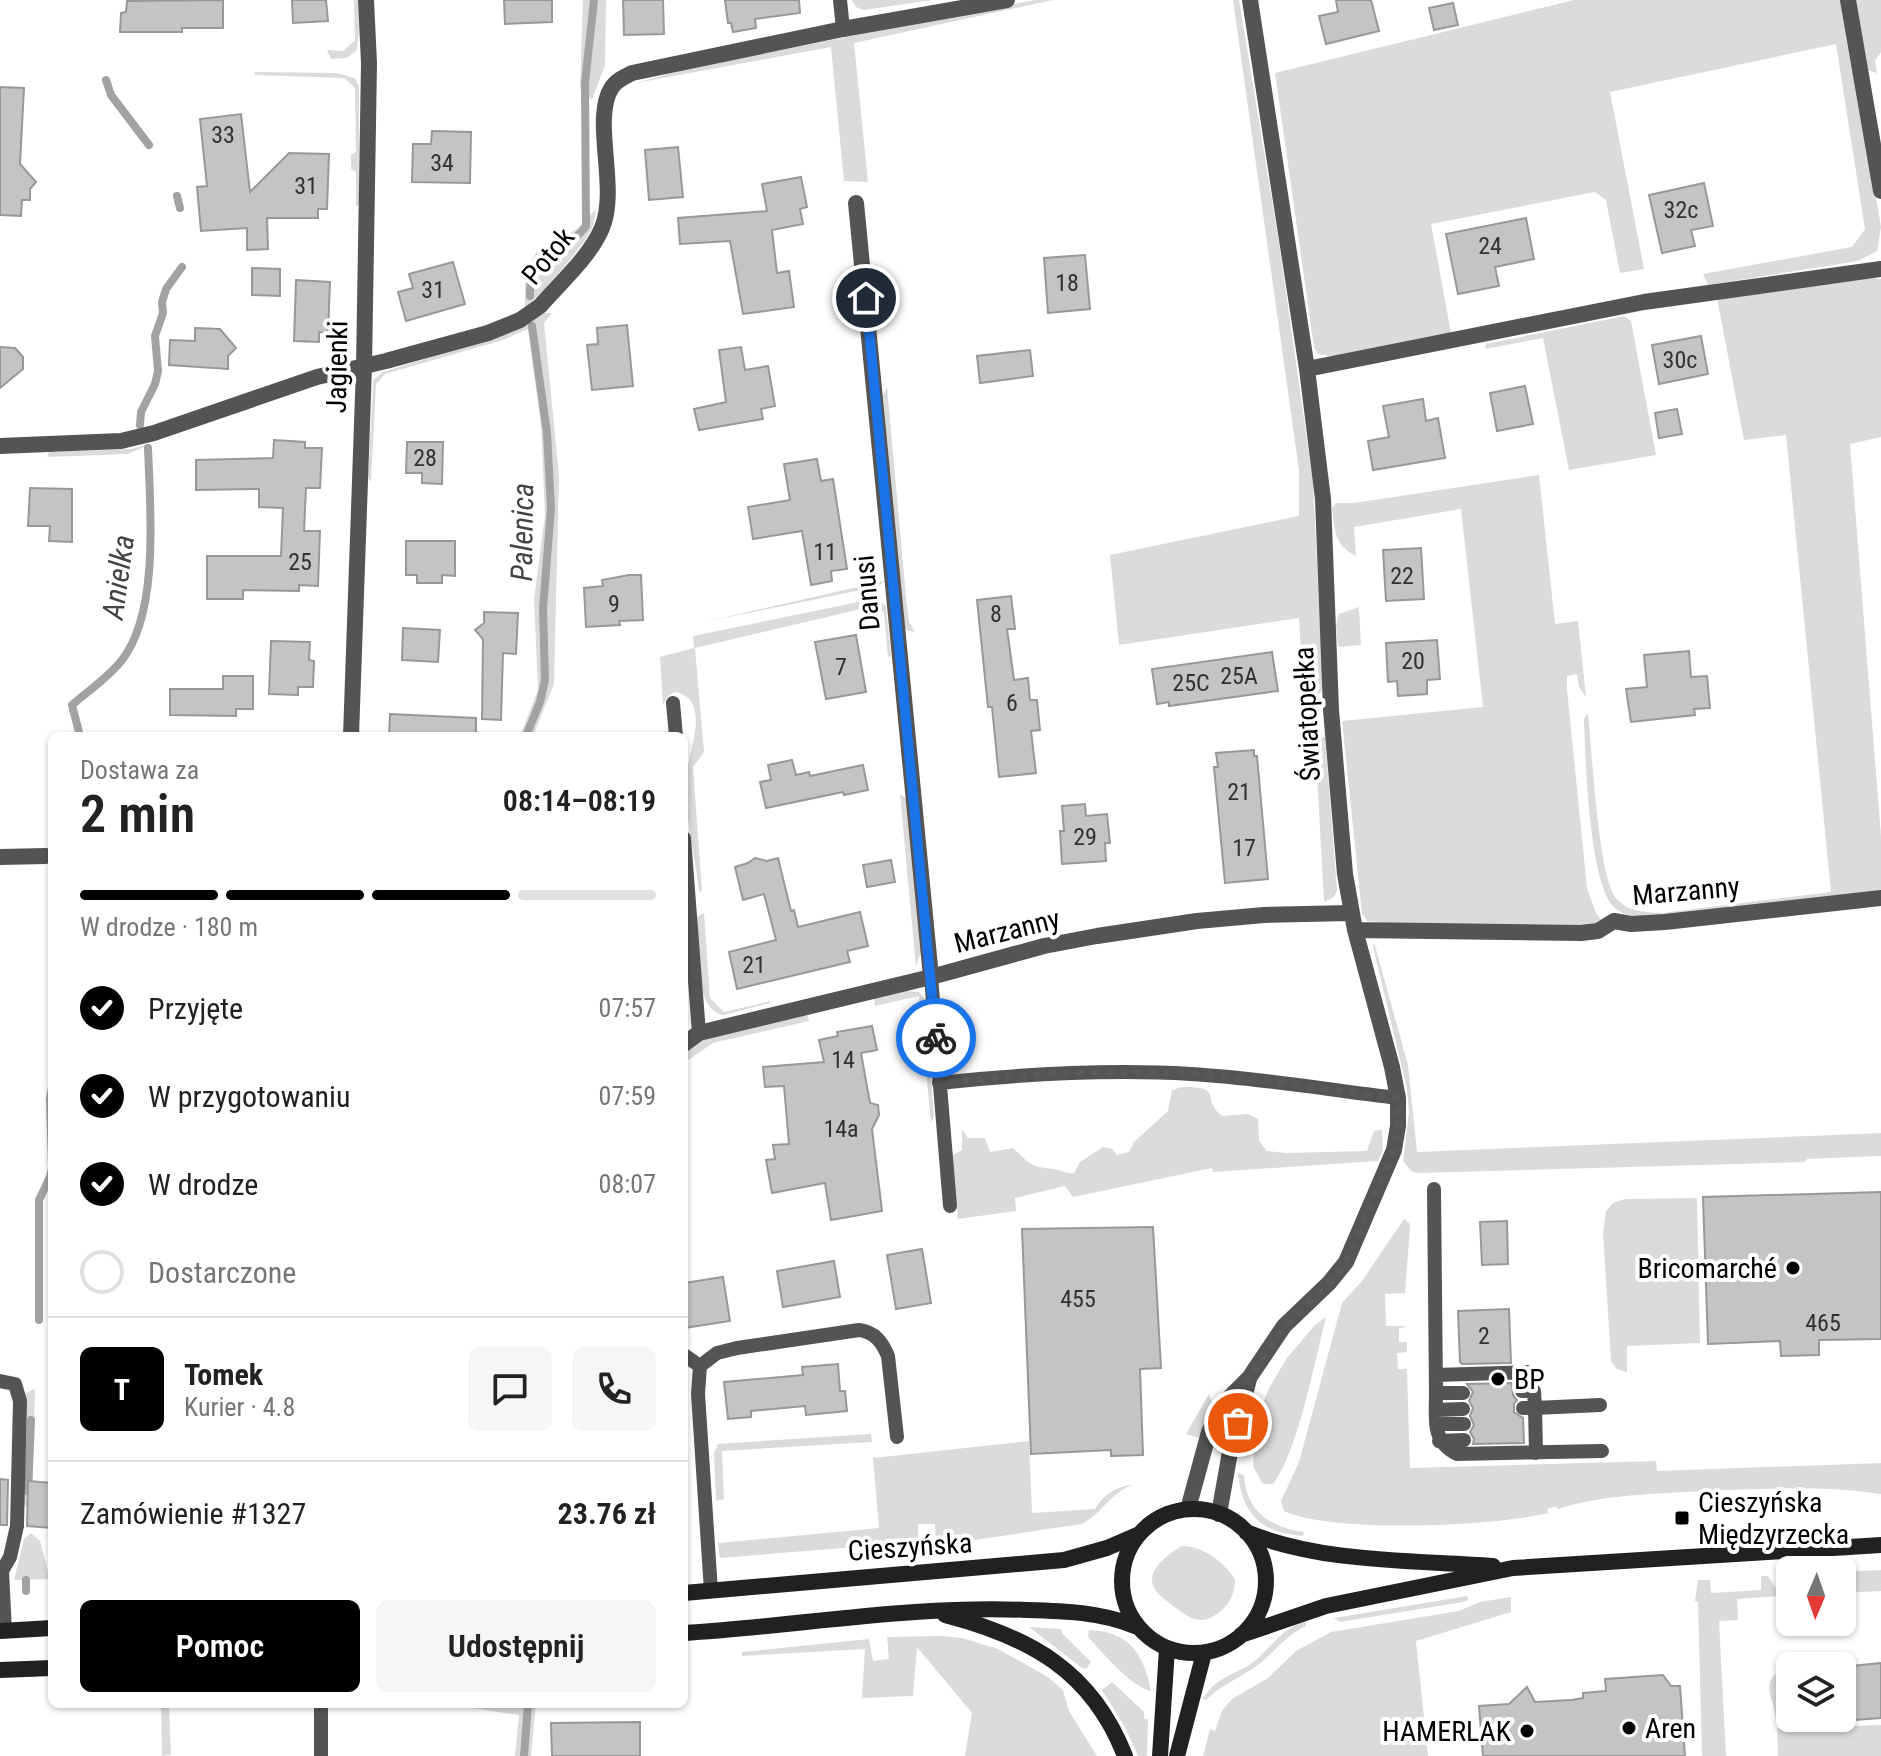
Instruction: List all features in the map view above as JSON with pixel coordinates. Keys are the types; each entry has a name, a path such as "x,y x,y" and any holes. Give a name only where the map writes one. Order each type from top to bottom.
{"main road":[{"path":"1241,1635 1256,1617 1264,1596 1265,1573 1259,1551 1246,1532 1234,1521 1219,1514 1188,1509 1159,1517 1137,1535 1129,1552 1123,1584 1128,1612 1135,1626 1149,1640 1185,1654 1224,1647 1241,1635 1326,1606 1513,1568 1881,1545"},
{"path":"1246,1532 1272,1543 1309,1552 1513,1568"},
{"name":"Cieszyńska","path":"688,1593 1064,1560 1107,1548 1137,1535"},
{"path":"688,1633 928,1611 1000,1609 1083,1612 1135,1626"},
{"path":"928,1611 981,1624 1011,1636 1052,1659 1089,1693 1113,1729 1125,1756"},
{"path":"3,1631 48,1628"},
{"path":"1160,1756 1167,1649"},
{"path":"1177,1756 1204,1653"},
{"path":"0,1670 48,1668"}],"street":[{"name":"Jagienki","path":"351,732 364,367 369,63 366,0"},
{"name":"Potok","path":"0,446 121,441 154,433 317,377 488,333 520,320 540,306 592,246 605,218 609,187 605,111 611,87 619,79 632,73 843,29 1007,0"},
{"name":"Światopełka","path":"1188,1509 1215,1418 1222,1405 1249,1378 1284,1326 1329,1283 1346,1262 1394,1150 1398,1126 1398,1098 1392,1067 1351,913 1340,832 1331,710 1323,499 1307,369 1250,0"},
{"path":"1848,0 1881,191"},
{"name":"Danusi","path":"856,203 931,977"},
{"path":"1307,369 1644,302 1881,269"},
{"path":"0,857 46,856"},
{"name":"Marzanny","path":"1355,930 1581,933 1598,931 1614,921 1631,924 1665,922 1881,898"},
{"name":"Marzanny","path":"688,1041 699,1033 931,977 1044,946 1197,921 1288,913 1351,913"},
{"name":"Światopełka","path":"1219,1514 1230,1452 1249,1378"}],"lane":[{"path":"840,0 843,29"},
{"path":"673,703 676,732"},
{"path":"688,890 699,1033"},
{"path":"931,977 950,1206"},
{"path":"939,1083 1138,1072 1193,1074 1398,1098"},
{"path":"1434,1189 1436,1417 1439,1441 1457,1454 1602,1451"},
{"path":"711,1591 698,1394 700,1366 717,1353 737,1348 868,1331 883,1345 888,1356 897,1437"},
{"path":"688,1358 700,1366"},
{"path":"1436,1375 1533,1372"},
{"path":"0,1381 15,1384 20,1401 17,1526 10,1557 1,1570 3,1631"},
{"path":"1522,1391 1534,1391 1529,1415 1529,1438 1536,1453"},
{"path":"1436,1393 1463,1393"},
{"path":"1529,1415 1600,1405"},
{"path":"1436,1417 1463,1416"},
{"path":"1439,1441 1464,1440"},
{"path":"321,1708 321,1756"}],"shaded area":[{"path":"354,0 358,0 357,50 347,58 331,59 327,50 343,51 355,40"},
{"path":"583,0 606,0 605,65 592,100 580,89"},
{"path":"852,0 932,0 864,10 856,7"},
{"path":"1034,0 1053,0 854,43 868,182 844,181 831,47 636,83 690,68"},
{"path":"1233,0 1239,0 1279,243 1313,482 1323,689 1313,701 1304,701 1299,618 1119,645 1110,555 1299,516 1299,470"},
{"path":"1574,0 1841,0 1881,227 1877,251 1858,261 1708,285 1703,274 1852,247 1865,229 1836,44 1610,92 1644,269 1620,273 1606,200 1595,192 1431,224 1451,333 1335,357 1318,354 1314,347 1275,73"},
{"path":"1855,0 1881,0 1881,52 1875,61 1877,73 1867,70"},
{"path":"255,72 336,73 355,78 359,86 359,205 356,207 356,172 351,169 351,155 356,152 355,88 344,78 254,75"},
{"path":"596,209 592,228 580,246 551,282 525,307 525,272 537,251 577,229"},
{"path":"1881,279 1881,437 1850,444 1881,836 1881,890 1663,917 1626,914 1615,908 1606,895 1599,875 1590,819 1584,718 1588,714 1605,865 1610,886 1620,903 1637,910 1662,913 1831,892 1786,435 1744,440 1717,298"},
{"path":"541,313 552,313 544,323 559,476 554,684 535,732 522,732 538,690 534,599 545,515 541,426 528,329 503,340 385,374 376,384 371,482 368,478 373,380 383,372 470,345"},
{"path":"1624,316 1631,321 1656,455 1569,470 1543,338 1485,349 1486,344"},
{"path":"887,387 906,597 909,622 915,632 903,629 883,395"},
{"path":"151,444 128,454 47,457 49,452 131,449"},
{"path":"1539,475 1555,624 1578,621 1586,697 1579,687 1577,674 1567,676 1567,689 1587,888 1596,913 1605,924 1592,927 1459,928 1367,921 1362,913 1342,721 1483,707 1461,509 1354,527 1356,556 1340,542 1332,508 1336,503 1354,503"},
{"path":"884,581 871,588 704,622"},
{"path":"877,600 886,606 891,656 888,657 884,613 874,606 695,648 704,752 693,767 702,891 699,892 688,815 688,771 696,726 695,712 690,700 674,692 663,705 660,657 694,648 693,636"},
{"path":"1359,607 1361,645 1338,647 1336,625 1339,614"},
{"path":"1315,737 1325,737 1337,890 1334,897 1324,902"},
{"path":"900,794 906,798 908,809 921,952 916,967"},
{"path":"704,913 710,998 724,1012 770,1003 724,1015 714,1011 707,1002 700,976 696,921"},
{"path":"1374,942 1408,1065 1417,1152 1881,1133 1881,1156 1807,1159 1805,1162 1411,1171 1403,1161 1409,1112 1407,1089"},
{"path":"906,991 919,992 925,1000 934,1116 931,1123 919,996 875,1006 874,998"},
{"path":"807,1013 809,1021 713,1043 688,1060 688,1048 701,1040"},
{"path":"1182,1087 1208,1091 1222,1116 1248,1114 1258,1119 1259,1141 1267,1151 1367,1151 1374,1131 1382,1130 1383,1150 1378,1161 1213,1172 1212,1168 1073,1197 1065,1186 1015,1198 1016,1211 958,1219 951,1156 962,1150 962,1130 968,1138 985,1138 990,1152 1013,1148 1035,1166 1074,1173 1080,1162 1103,1147 1112,1149 1117,1155 1129,1152 1134,1142 1168,1111 1172,1090"},
{"path":"1697,1198 1700,1343 1627,1346 1627,1372 1617,1369 1611,1361 1603,1233 1606,1211 1613,1203 1625,1199"},
{"path":"1404,1219 1410,1224 1405,1293 1385,1294 1386,1326 1406,1326 1399,1329 1399,1342 1407,1342 1407,1352 1397,1353 1398,1369 1407,1369 1410,1468 1656,1461 1657,1471 1881,1463 1881,1494 1792,1488 1648,1494 1594,1500 1558,1509 1556,1506 1547,1509 1548,1513 1523,1518 1414,1526 1338,1523 1284,1511 1281,1501 1299,1462 1342,1303 1362,1281"},
{"path":"1326,1317 1305,1405 1290,1450 1273,1484 1263,1484 1253,1466 1257,1418 1269,1388 1287,1358 1314,1326"},
{"path":"35,1389 32,1510 23,1504 25,1393"},
{"path":"1209,1394 1212,1403 1199,1438 1186,1434"},
{"path":"871,1434 872,1442 722,1451 724,1499 716,1501 714,1453 718,1444"},
{"path":"1029,1441 1032,1513 1095,1509 1110,1492 1132,1485 1082,1524 975,1540 936,1542 935,1524 918,1524 918,1542 720,1558 718,1543 879,1528 873,1458"},
{"path":"1238,1473 1244,1475 1249,1498 1262,1515 1280,1526 1304,1532 1303,1536 1276,1531 1257,1519 1244,1500"},
{"path":"31,1533 40,1541 48,1579 14,1580 24,1539"},
{"path":"1182,1546 1212,1556 1235,1579 1230,1601 1210,1618 1198,1620 1186,1615 1154,1588 1155,1569"},
{"path":"1881,1570 1881,1591 1856,1592 1856,1571"},
{"path":"1761,1576 1768,1576 1776,1588 1776,1596 1737,1599 1738,1620 1719,1621 1726,1756 1702,1756 1698,1602 1695,1601 1698,1580 1710,1580 1711,1593 1761,1590"},
{"path":"1467,1596 1468,1600 1463,1602 1340,1622 1334,1618"},
{"path":"1511,1597 1511,1612 1416,1641 1428,1756 1203,1756 1210,1729 1215,1731 1222,1711 1232,1699 1268,1678 1296,1651 1331,1632 1459,1611 1480,1602"},
{"path":"1306,1622 1306,1626 1255,1667 1206,1700 1203,1699 1218,1682 1256,1660 1282,1634"},
{"path":"1029,1627 1061,1629 1091,1662 1086,1669 1082,1668"},
{"path":"1089,1630 1115,1635 1132,1647 1144,1666 1151,1691 1117,1668 1088,1637"},
{"path":"887,1637 962,1638 998,1649 1048,1677 1063,1690 1069,1711 1097,1756 965,1756 972,1713 917,1647 913,1696 862,1698 865,1649 742,1656 742,1652 869,1639 873,1661 889,1659"},
{"path":"1776,1675 1776,1722 1769,1690"},
{"path":"1112,1682 1144,1712 1144,1719 1148,1719 1147,1756 1138,1756 1125,1727 1102,1690"},
{"path":"161,1708 169,1708 171,1755 162,1756"},
{"path":"472,1708 536,1708 531,1756 515,1756 519,1715"},
{"path":"1881,1725 1881,1756 1778,1756 1777,1732 1856,1732 1856,1726"}],"building":[{"path":"223,0 223,28 182,28 182,32 120,32 121,13 126,12 127,1"},
{"path":"292,0 326,0 328,21 293,23"},
{"path":"504,0 552,0 552,22 505,24"},
{"path":"623,0 663,0 664,34 624,35"},
{"path":"725,0 799,0 800,13 755,19 756,28 733,32 731,23 728,23"},
{"path":"1336,0 1371,0 1379,31 1326,44 1319,16 1338,12"},
{"path":"1453,3 1458,25 1434,30 1429,8"},
{"path":"0,87 24,88 20,164 36,182 30,189 30,200 22,200 21,216 0,215"},
{"path":"241,114 250,192 289,153 329,154 327,209 318,209 318,218 267,218 268,249 247,250 247,228 201,231 197,187 207,186 200,119"},
{"path":"432,131 471,132 470,183 412,182 413,144 431,144"},
{"path":"678,147 683,197 649,200 645,150"},
{"path":"801,177 807,207 800,209 803,224 772,230 777,273 789,271 794,307 743,314 730,241 680,244 678,218 767,211 762,184"},
{"path":"1704,183 1713,226 1691,230 1695,246 1662,253 1649,195"},
{"path":"1526,218 1534,259 1495,267 1499,286 1458,294 1446,234"},
{"path":"1085,255 1090,309 1048,313 1044,258"},
{"path":"453,262 465,304 406,321 398,292 413,288 409,274"},
{"path":"252,268 280,269 280,296 252,295"},
{"path":"296,280 330,282 328,333 319,332 319,342 294,341"},
{"path":"627,325 633,386 592,390 587,345 598,344 597,328"},
{"path":"195,328 220,329 236,348 228,356 228,369 169,365 170,340 195,341"},
{"path":"1701,336 1708,374 1659,384 1652,345"},
{"path":"0,347 15,348 23,357 23,369 0,388"},
{"path":"741,347 745,370 768,366 775,406 761,409 763,419 699,430 694,409 726,402 719,350"},
{"path":"1030,350 1033,376 980,383 977,356"},
{"path":"1525,386 1533,424 1497,431 1490,393"},
{"path":"1423,399 1426,421 1438,418 1445,458 1373,470 1368,441 1389,437 1383,406"},
{"path":"1677,409 1682,434 1659,438 1655,413"},
{"path":"274,440 305,442 305,448 322,448 320,488 306,488 304,531 320,531 318,586 299,585 299,591 243,590 243,599 207,599 207,556 281,556 283,508 259,507 259,489 196,490 196,460 273,458"},
{"path":"407,442 443,442 442,484 422,483 422,473 406,473"},
{"path":"817,459 821,481 833,479 847,569 831,571 832,581 811,585 802,531 753,539 748,507 790,500 784,464"},
{"path":"30,488 72,489 72,542 49,541 50,526 28,526"},
{"path":"406,541 455,541 455,576 442,575 442,583 417,583 417,575 406,575"},
{"path":"1421,548 1424,599 1386,601 1383,550"},
{"path":"641,575 643,620 586,627 584,588 603,586 602,580"},
{"path":"1011,596 1015,629 1007,629 1014,680 1028,678 1030,700 1037,700 1040,730 1031,731 1036,773 999,777 977,600"},
{"path":"484,612 518,613 516,654 503,653 501,720 482,719 483,639 475,630 484,623"},
{"path":"403,628 440,630 438,662 402,660"},
{"path":"856,635 866,692 826,699 815,642"},
{"path":"1437,640 1440,679 1427,680 1427,694 1398,696 1397,681 1388,682 1386,643"},
{"path":"271,641 310,642 309,660 314,661 313,687 298,687 298,695 269,694"},
{"path":"1689,651 1691,677 1707,676 1710,708 1694,709 1695,715 1631,722 1626,689 1647,687 1644,655"},
{"path":"1272,652 1278,691 1169,706 1169,702 1157,704 1152,669"},
{"path":"223,676 253,676 253,709 236,709 236,716 170,715 170,689 223,689"},
{"path":"390,714 476,718 476,732 389,732"},
{"path":"1254,750 1268,879 1225,883 1214,767 1218,767 1216,753"},
{"path":"792,760 796,775 809,772 810,776 863,765 868,790 766,808 760,782 771,780 768,765"},
{"path":"1085,804 1086,816 1107,814 1110,843 1105,843 1106,861 1062,864 1062,806"},
{"path":"755,858 767,861 778,858 798,927 860,912 868,946 847,951 850,962 737,989 729,952 776,940 764,894 743,900 735,867"},
{"path":"891,860 895,882 867,887 863,865"},
{"path":"872,1026 877,1050 861,1053 870,1103 878,1105 879,1115 872,1129 882,1211 831,1220 825,1183 772,1193 766,1160 775,1159 773,1145 789,1144 784,1086 765,1087 763,1067 824,1062 819,1040 838,1036 837,1032"},
{"name":"Bricomarché","path":"1881,1192 1881,1339 1819,1340 1819,1355 1781,1356 1780,1341 1708,1344 1703,1197"},
{"path":"1507,1221 1508,1264 1482,1265 1480,1222"},
{"path":"1153,1227 1161,1368 1140,1369 1143,1455 1111,1456 1111,1450 1031,1454 1022,1229"},
{"path":"922,1249 931,1303 896,1309 887,1255"},
{"path":"834,1261 840,1297 783,1307 777,1271"},
{"path":"723,1277 730,1321 688,1327 688,1282"},
{"path":"1509,1309 1511,1363 1462,1364 1458,1311"},
{"path":"838,1364 840,1391 845,1391 847,1411 806,1415 805,1406 751,1411 751,1417 728,1419 724,1382 803,1375 802,1367"},
{"path":"1512,1383 1513,1395 1517,1400 1514,1412 1523,1418 1524,1443 1473,1444 1470,1432 1474,1425 1470,1416 1473,1408 1469,1401 1473,1392 1467,1384"},
{"path":"0,1479 8,1480 7,1525 0,1525"},
{"path":"28,1481 48,1483 48,1528 27,1526"},
{"path":"1881,1663 1881,1718 1856,1720 1856,1666"},
{"name":"Aren","path":"1663,1675 1671,1686 1680,1686 1685,1756 1483,1756 1479,1706 1509,1704 1527,1687 1535,1702 1572,1700 1583,1698 1583,1693 1606,1691 1605,1679"},
{"path":"640,1722 640,1756 552,1756 551,1723"}],"waterway":[{"name":"Palenica","path":"530,296 532,277 542,256 567,243 586,226 585,83 594,0"},
{"name":"Anielka","path":"106,80 111,95 149,145"},
{"name":"Anielka","path":"177,196 180,208"},
{"name":"Anielka","path":"140,425 141,412 158,371 155,336 163,313 162,302 166,289 182,267"},
{"name":"Palenica","path":"528,732 545,680 543,609 551,508 547,433 532,326"},
{"name":"Anielka","path":"79,732 72,705 122,660 134,639 142,614 150,557 148,448"},
{"name":"Anielka","path":"39,1320 39,1200 48,1181"},
{"name":"Anielka","path":"28,1491 31,1420"},
{"name":"Anielka","path":"26,1580 26,1591"},
{"name":"Palenica","path":"524,1756 528,1708"}],"way so far":[{"path":"936,1038 939,1083 983,1078 1138,1072 1193,1074 1398,1098 1394,1150 1346,1262 1329,1283 1284,1326 1249,1378 1238,1423"}],"place":[{"name":"Bricomarché","path":"1793,1268"},
{"name":"BP","path":"1498,1379"},
{"name":"Cieszyńska Międzyrzecka","path":"1682,1518"},
{"name":"Aren","path":"1629,1728"},
{"name":"HAMERLAK","path":"1527,1731"}],"route":[{"path":"866,298 936,1038"}]}
